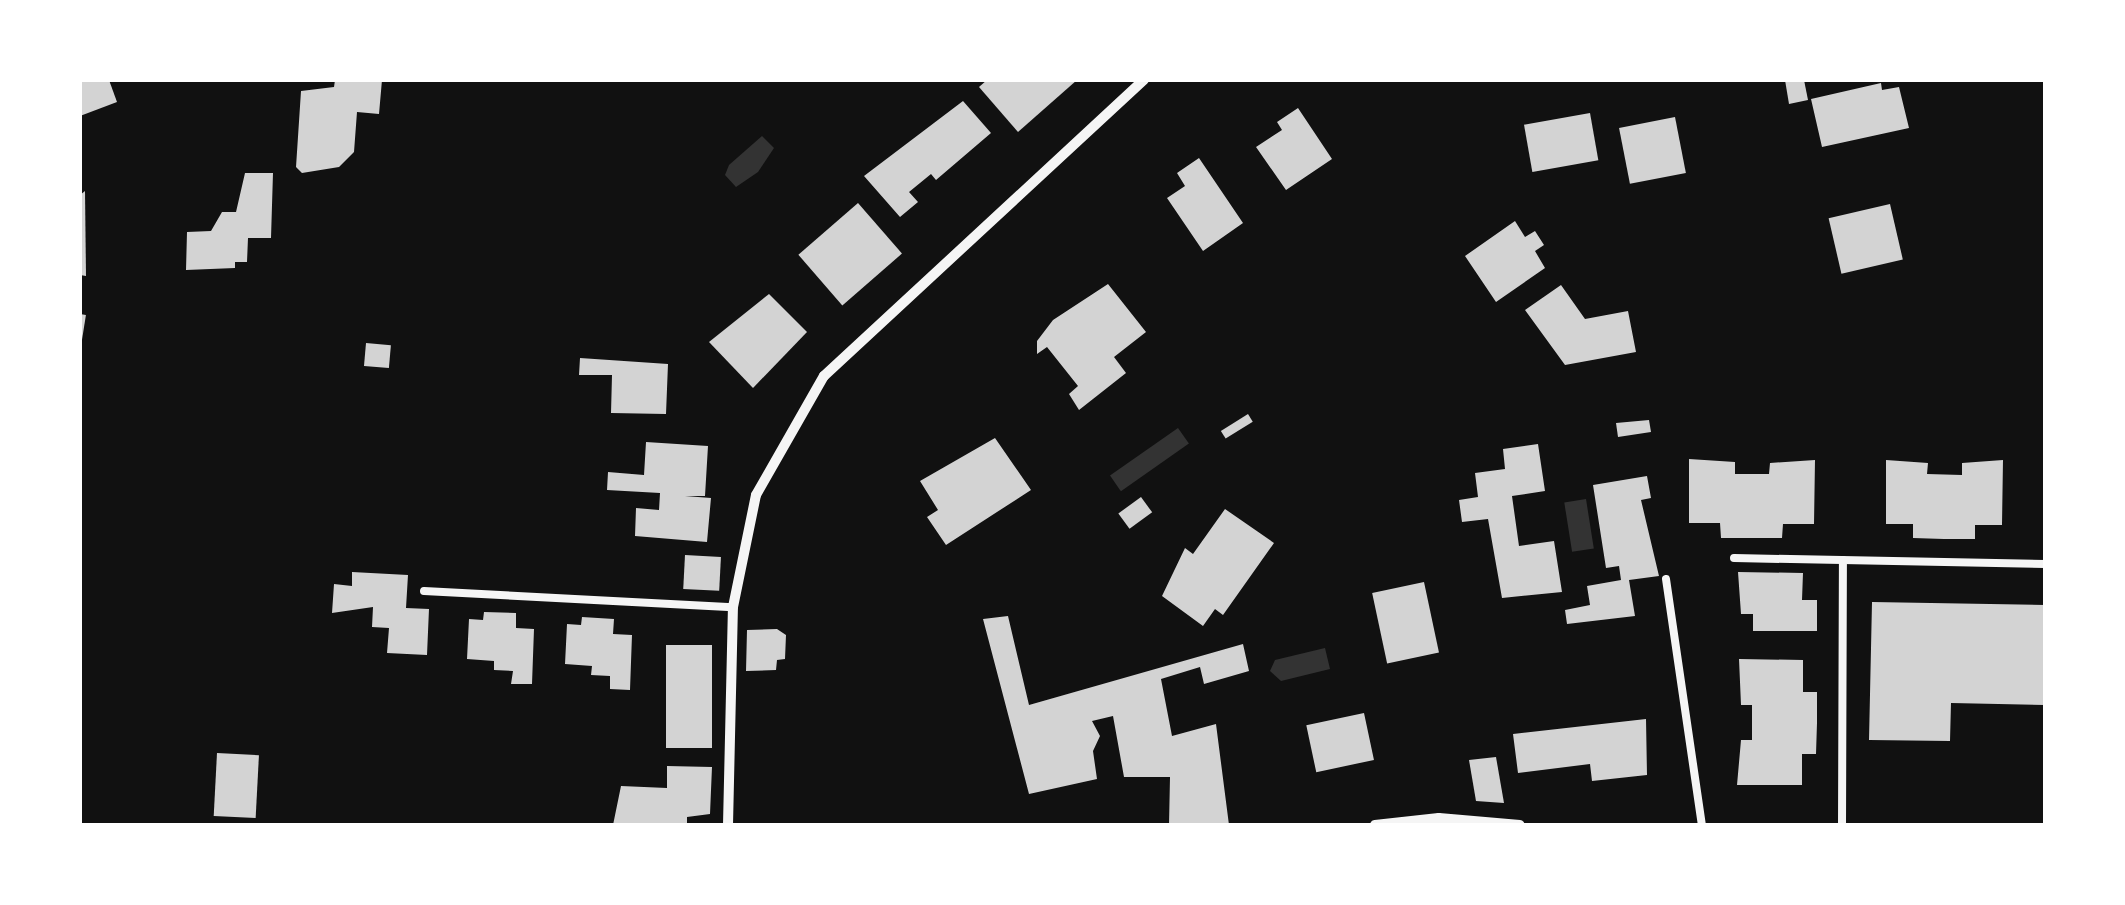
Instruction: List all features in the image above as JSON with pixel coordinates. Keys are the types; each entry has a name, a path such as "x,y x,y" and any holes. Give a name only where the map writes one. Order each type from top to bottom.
{"street":[{"path":"728,825 733,606 756,495 824,376 1144,80"},
{"path":"1375,825 1439,818 1520,825"}],"lane":[{"path":"1734,558 2045,564"},
{"path":"1842,825 1844,560"},
{"path":"1666,578 1702,825"},
{"path":"424,591 733,606"}],"shaded area":[{"path":"762,136 774,148 758,172 736,187 725,175 729,165"},
{"path":"1178,428 1189,444 1121,491 1110,476"},
{"path":"1586,499 1594,548 1572,552 1564,502"},
{"path":"1325,648 1330,669 1281,681 1270,671 1275,660"}],"building":[{"path":"80,80 109,80 117,102 80,116"},
{"path":"335,80 382,80 379,114 357,112 354,152 339,167 302,173 296,167 301,91 334,87"},
{"path":"987,80 1077,80 1018,132 979,87"},
{"path":"1785,80 1804,80 1808,100 1789,104"},
{"path":"1881,83 1882,90 1899,87 1909,128 1822,147 1811,99"},
{"path":"963,101 991,133 936,180 931,174 909,192 918,202 900,217 864,176"},
{"path":"1298,108 1332,159 1286,190 1256,147 1282,130 1277,122"},
{"path":"1590,113 1598,160 1532,172 1524,125"},
{"path":"1675,117 1686,173 1630,184 1619,128"},
{"path":"1199,158 1243,223 1203,251 1167,198 1185,186 1177,173"},
{"path":"245,173 273,173 271,238 248,238 247,262 235,262 235,268 186,270 187,232 211,231 222,212 236,212"},
{"path":"85,191 86,276 80,275 80,195"},
{"path":"858,203 902,254 842,305 798,255"},
{"path":"1890,204 1903,260 1841,274 1829,218"},
{"path":"1515,221 1525,237 1535,231 1544,245 1535,251 1545,268 1496,302 1465,256"},
{"path":"1108,284 1146,332 1114,357 1126,373 1079,410 1069,394 1078,386 1047,347 1037,354 1037,341 1053,320"},
{"path":"1561,285 1585,319 1628,311 1636,352 1565,365 1525,310"},
{"path":"769,294 807,332 753,388 709,342"},
{"path":"80,314 86,315 80,352"},
{"path":"366,343 391,345 389,368 364,366"},
{"path":"580,358 668,364 666,414 611,413 612,375 579,375"},
{"path":"1248,414 1253,422 1226,439 1221,431"},
{"path":"1649,420 1651,432 1618,437 1616,423"},
{"path":"995,438 1031,490 946,545 927,517 938,510 920,481"},
{"path":"646,442 708,446 705,496 685,496 711,498 707,542 635,536 636,508 659,510 660,493 607,490 608,472 644,475"},
{"path":"1538,444 1545,491 1512,496 1519,546 1554,541 1562,592 1502,598 1488,519 1462,522 1459,500 1478,497 1475,473 1505,469 1503,449"},
{"path":"1689,459 1735,462 1735,474 1769,474 1770,463 1815,460 1814,524 1783,524 1782,538 1721,538 1720,523 1689,523"},
{"path":"1886,460 1928,463 1927,474 1962,475 1962,463 2003,460 2002,525 1975,525 1975,539 1944,539 1913,538 1913,524 1886,524"},
{"path":"1647,476 1651,498 1641,500 1659,576 1629,580 1635,616 1567,624 1565,610 1590,605 1587,586 1621,580 1619,566 1606,568 1593,485"},
{"path":"1141,497 1152,512 1130,529 1118,513"},
{"path":"1225,509 1274,543 1223,615 1215,609 1203,626 1162,596 1185,548 1193,554"},
{"path":"685,555 721,557 719,591 683,589"},
{"path":"352,572 408,575 406,608 429,609 427,655 387,653 389,628 372,627 373,607 332,613 334,584 352,586"},
{"path":"1738,572 1803,573 1802,600 1817,600 1817,631 1753,631 1753,614 1741,614"},
{"path":"1424,582 1439,652 1387,663 1372,593"},
{"path":"1872,602 2045,605 2045,705 1951,703 1950,741 1869,740"},
{"path":"484,612 516,613 516,628 534,629 532,684 511,684 513,671 494,670 494,661 467,659 469,619 483,620"},
{"path":"1008,616 1029,705 1243,644 1249,671 1204,684 1200,667 1161,679 1172,736 1216,724 1229,825 1169,825 1170,777 1124,777 1113,716 1092,721 1100,736 1093,751 1097,779 1029,794 983,619"},
{"path":"582,617 614,619 613,634 632,635 630,690 610,689 610,676 591,675 592,666 565,664 567,624 581,625"},
{"path":"777,629 786,635 785,659 777,660 776,670 746,671 747,630"},
{"path":"666,645 712,645 712,748 666,748"},
{"path":"1739,659 1803,660 1803,692 1817,692 1817,723 1816,754 1802,754 1802,785 1737,785 1741,740 1752,740 1752,705 1741,705"},
{"path":"1364,713 1374,760 1316,772 1306,725"},
{"path":"1646,719 1647,775 1592,781 1590,764 1518,773 1513,734"},
{"path":"217,753 259,755 256,818 214,816"},
{"path":"1496,757 1504,803 1476,801 1469,760"},
{"path":"667,766 712,767 710,814 687,817 687,825 613,825 621,786 667,788"}]}
